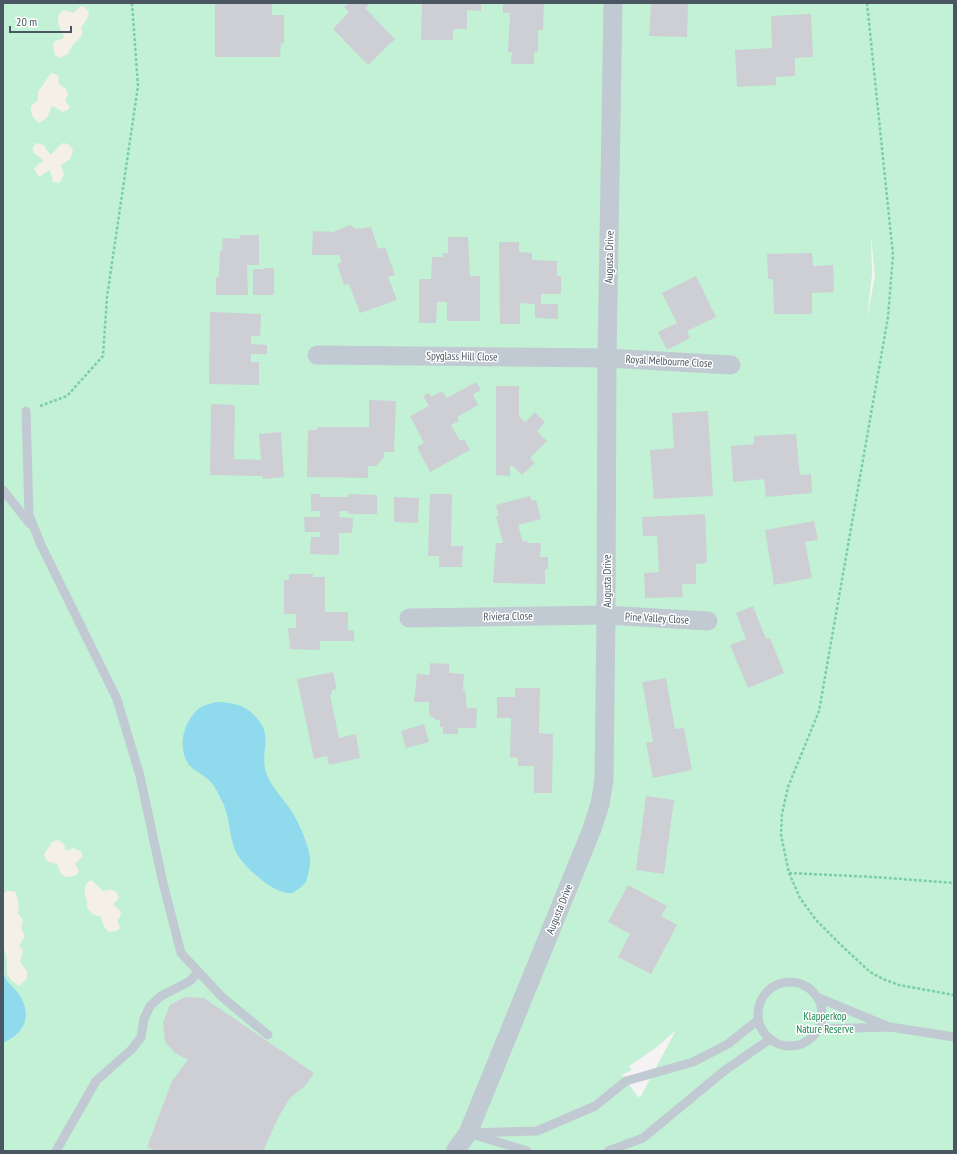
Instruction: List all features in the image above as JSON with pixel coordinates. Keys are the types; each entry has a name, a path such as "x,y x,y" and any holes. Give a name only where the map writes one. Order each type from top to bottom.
{"street":[{"name":"Augusta Drive","path":"455,1151 468,1133 592,829 600,804 604,780 607,358 613,3"},
{"name":"Spyglass Hill Close","path":"317,355 607,358"},
{"name":"Royal Melbourne Close","path":"607,358 731,365"},
{"name":"Riviera Close","path":"409,618 606,615"},
{"name":"Pine Valley Close","path":"606,615 708,621"}],"lane":[{"path":"26,410 29,515 33,527 117,699 140,776 163,883 181,953 222,997 268,1035"},
{"path":"3,490 33,527"},
{"path":"56,1151 96,1081 132,1049 141,1037 144,1019 150,1006 161,996 190,981 198,972"},
{"path":"791,981 802,983 812,990 819,998 822,1008 822,1018 819,1029 812,1038 802,1044 791,1046 780,1044 770,1039 758,1020 759,1007 763,996 770,988 780,983 791,981"},
{"path":"819,998 890,1027"},
{"path":"468,1133 537,1131 595,1106 626,1081 693,1062 728,1044 758,1020"},
{"path":"819,1029 890,1027 954,1037"},
{"path":"608,1151 643,1138 724,1071 770,1039"},
{"path":"468,1133 526,1151"}],"path":[{"path":"26,410 67,396 103,356 107,297 138,86 132,3"},
{"path":"867,3 893,255 888,317 819,712 788,787 782,814 781,835 789,873 800,898 816,920 870,972 899,985 954,994"},
{"path":"789,873 954,883"}],"green space":[{"name":"Klapperkop Nature Reserve","path":"3,3 954,3 954,1151 3,1151","holes":["871,237 875,276 867,318 872,274","676,1030 641,1096 638,1097 622,1075 632,1070 629,1066 657,1047"]}],"sand":[{"path":"83,6 89,12 88,17 81,28 82,36 72,46 68,54 59,58 55,55 53,45 55,41 64,38 58,23 60,13 64,10 74,13 79,7"},
{"path":"51,73 58,75 59,84 66,89 68,94 65,101 69,106 69,109 63,112 52,106 47,118 39,123 32,116 31,106 38,100 38,92"},
{"path":"36,143 44,145 50,155 63,143 68,144 73,150 70,159 61,165 64,175 59,183 53,182 50,170 39,177 34,169 38,164 44,161 33,152 33,147"},
{"path":"58,840 64,844 66,851 74,848 82,852 82,857 75,864 79,871 75,876 65,877 61,874 57,864 50,862 45,858 44,854 52,842"},
{"path":"91,880 103,891 113,890 118,895 119,898 113,904 121,912 120,917 117,920 120,928 117,931 109,932 105,928 100,916 93,915 87,908 85,886"},
{"path":"7,891 16,892 19,908 17,913 23,920 21,928 25,936 19,946 23,950 20,962 27,971 27,979 19,986 11,980 7,974 7,960 3,944 3,894"}],"water":[{"path":"215,702 231,703 245,708 254,715 264,729 266,741 264,761 267,775 297,821 309,852 310,867 306,882 298,890 292,893 285,893 268,885 251,871 238,856 235,850 225,809 217,791 209,780 189,765 185,758 183,742 186,726 195,712 201,707"},
{"path":"3,971 8,982 20,996 24,1004 26,1018 21,1030 3,1043"}],"building":[{"path":"215,3 272,3 272,15 284,15 284,43 281,43 280,57 215,57"},
{"path":"348,3 371,3 365,8 395,39 368,65 333,29 349,12 344,7"},
{"path":"422,3 481,3 481,11 467,10 467,29 453,29 453,40 421,40"},
{"path":"503,3 544,3 543,30 538,30 538,52 534,52 534,64 511,64 512,52 508,52 510,13 503,13"},
{"path":"651,3 688,3 687,37 649,36"},
{"path":"811,14 813,57 795,58 795,76 776,77 776,85 737,87 735,50 772,48 771,16"},
{"path":"350,225 356,229 371,227 378,249 385,247 395,275 388,277 397,300 360,313 349,284 344,285 337,264 342,262 339,255 312,255 313,231 333,232"},
{"path":"240,235 259,235 259,265 247,265 248,295 216,295 216,277 219,277 220,251 222,251 223,238 240,239"},
{"path":"448,237 468,237 470,276 480,276 480,321 447,321 447,302 437,302 436,323 419,323 419,279 431,279 432,257 443,257 443,253 448,253"},
{"path":"499,242 519,242 519,252 532,253 532,260 557,261 557,276 561,276 561,294 541,294 541,304 558,304 558,319 535,318 535,304 520,303 520,324 500,324"},
{"path":"812,253 813,266 833,265 834,292 812,293 812,314 774,314 773,279 768,279 767,254"},
{"path":"274,268 274,295 253,295 253,269"},
{"path":"696,276 716,317 687,331 690,338 667,350 658,332 677,323 662,293"},
{"path":"210,312 261,314 260,336 251,336 251,344 267,345 267,354 251,354 251,362 259,362 259,385 209,384"},
{"path":"476,382 481,390 473,394 478,405 457,417 459,421 451,425 460,441 464,439 470,450 430,472 417,447 424,443 410,416 429,406 423,396 429,393 431,397 442,391 447,398"},
{"path":"496,386 519,386 519,416 525,422 535,412 545,422 537,431 547,441 530,458 535,463 522,475 513,466 510,466 510,476 496,475"},
{"path":"369,400 396,401 394,452 384,452 384,457 376,466 368,466 368,478 307,477 308,430 317,430 317,427 369,427"},
{"path":"211,404 235,405 234,459 261,460 259,434 281,432 284,477 263,479 262,476 210,475"},
{"path":"708,411 713,496 654,499 650,450 674,448 672,413"},
{"path":"796,434 800,475 811,474 812,493 766,497 764,479 733,482 731,446 754,444 754,436"},
{"path":"311,494 320,494 320,497 348,497 349,494 377,495 377,514 348,514 348,511 340,511 339,517 353,518 352,533 339,533 339,555 310,554 311,537 320,537 320,532 305,532 304,517 320,517 320,511 311,511"},
{"path":"430,494 452,494 451,546 463,546 462,567 439,567 439,556 428,556"},
{"path":"530,496 532,501 536,500 541,519 518,525 523,542 527,540 527,543 541,543 540,557 548,557 548,569 545,569 545,584 493,583 496,543 503,543 496,516 499,516 496,505"},
{"path":"394,497 419,498 418,523 394,522"},
{"path":"705,514 707,563 696,564 696,584 682,584 683,597 645,598 644,573 659,572 657,536 643,536 642,517"},
{"path":"814,521 818,540 805,542 812,578 774,585 765,530"},
{"path":"289,574 313,574 313,577 325,577 325,612 348,612 348,630 354,631 354,641 320,641 320,650 290,649 288,628 296,628 296,614 284,614 284,580 289,580"},
{"path":"753,606 766,639 770,638 784,673 748,688 730,645 746,639 736,613"},
{"path":"430,663 449,664 449,673 464,674 463,690 465,690 467,708 477,708 476,728 458,728 458,734 443,734 443,727 440,727 440,720 436,720 429,715 429,702 414,702 417,674 430,675"},
{"path":"333,672 337,689 332,690 332,694 330,695 339,738 356,734 360,758 329,765 327,756 314,759 297,679"},
{"path":"666,678 675,729 684,728 692,770 653,778 646,743 653,742 642,682"},
{"path":"515,688 540,688 539,733 553,734 552,793 534,793 534,766 518,766 518,758 510,757 511,718 497,718 497,697 515,697"},
{"path":"424,724 429,742 406,748 401,731"},
{"path":"646,796 674,800 664,874 636,870"},
{"path":"628,885 667,906 661,916 677,925 651,974 618,957 630,934 608,922"},
{"path":"185,997 204,998 314,1073 306,1085 290,1098 279,1116 263,1151 157,1151 147,1147 172,1081 188,1060 175,1053 165,1042 163,1022 170,1005"}]}
